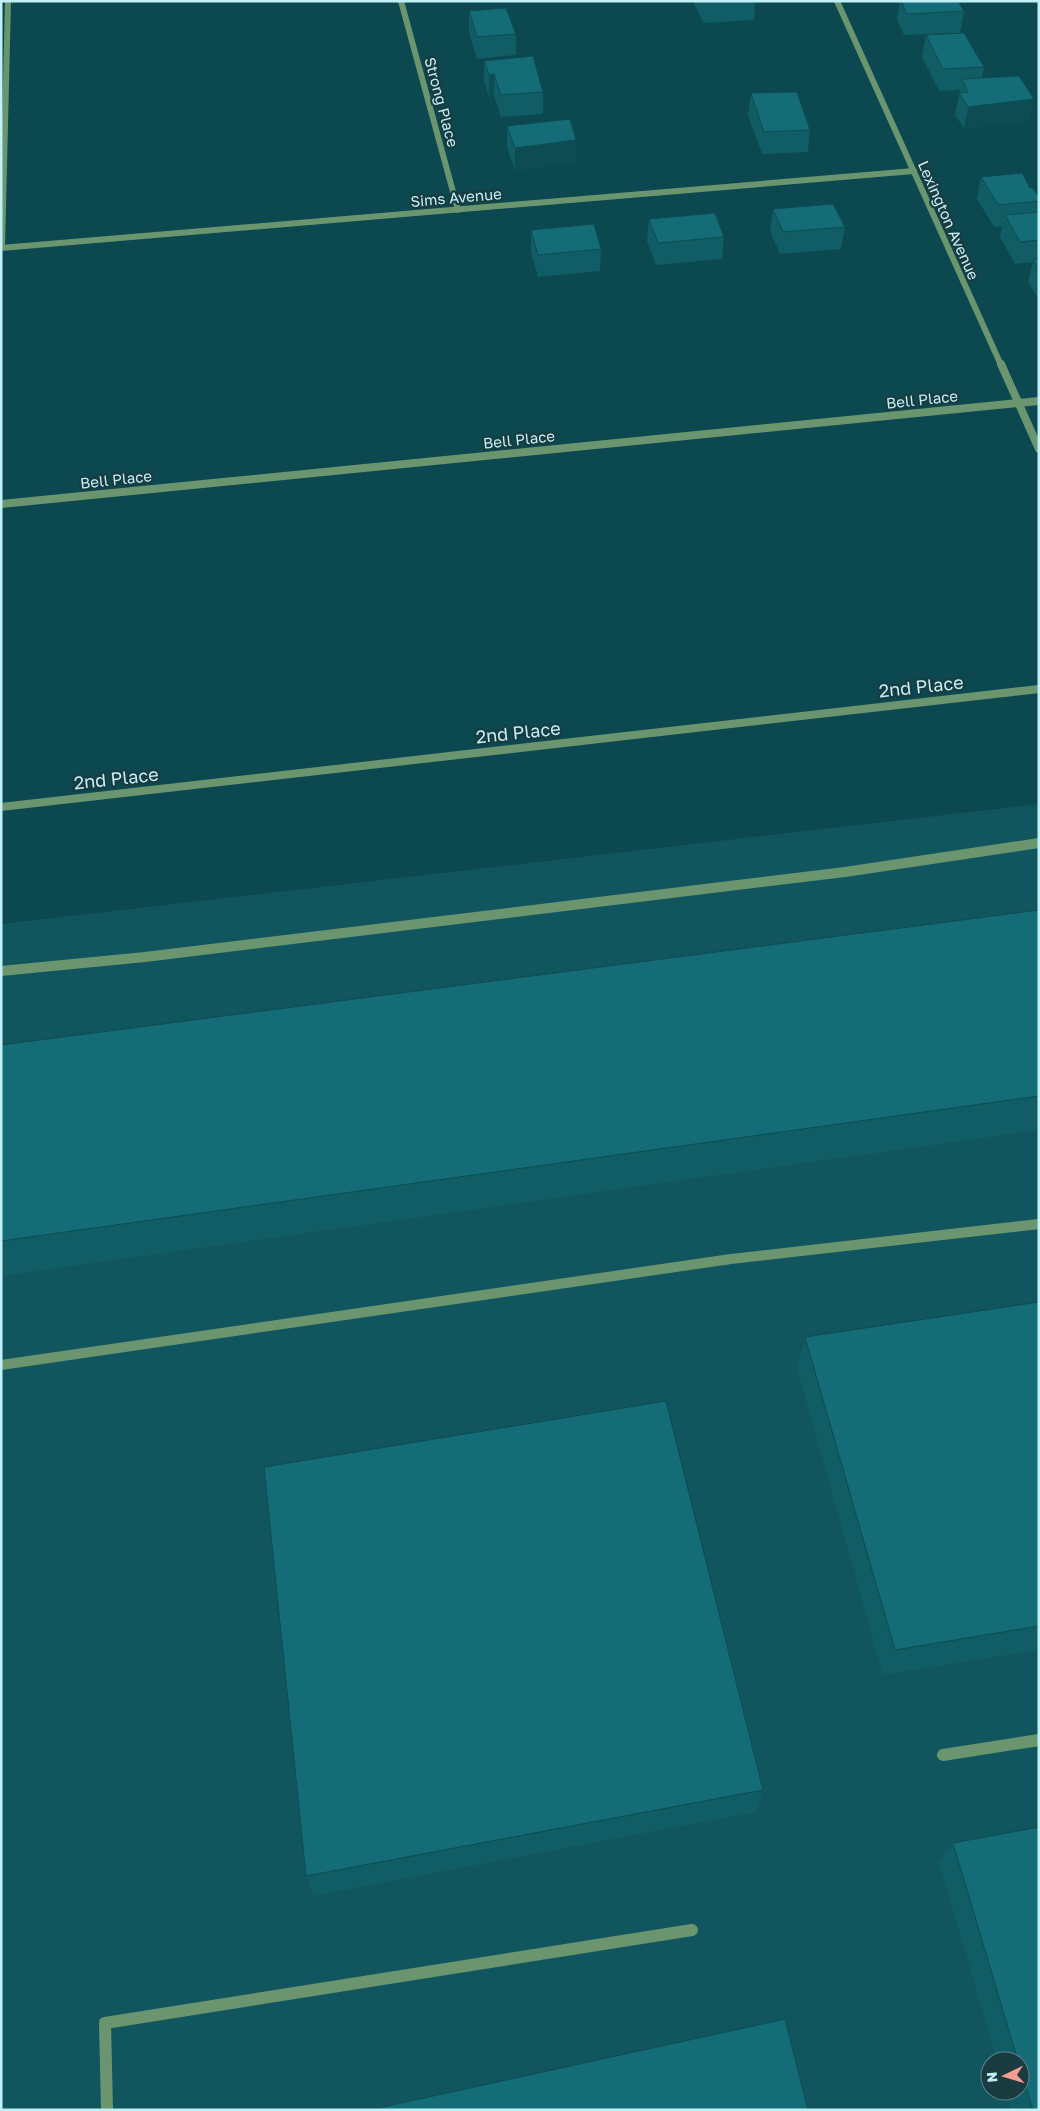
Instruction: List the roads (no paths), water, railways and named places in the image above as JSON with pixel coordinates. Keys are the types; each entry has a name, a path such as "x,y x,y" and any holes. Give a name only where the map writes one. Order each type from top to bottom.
{"street":[{"path":"2,248 8,1"},
{"name":"Strong Place","path":"401,1 458,210"},
{"name":"Lexington Avenue","path":"837,1 1039,449"},
{"name":"Sims Avenue","path":"2,248 914,171"},
{"name":"Bell Place","path":"1,504 1039,402"},
{"name":"2nd Place","path":"1,807 1039,689"},
{"path":"1,971 174,954 845,872 1039,844"},
{"path":"1,1365 731,1259 1039,1224"},
{"path":"943,1755 1039,1740"},
{"path":"107,2110 105,2023 692,1930"}]}
